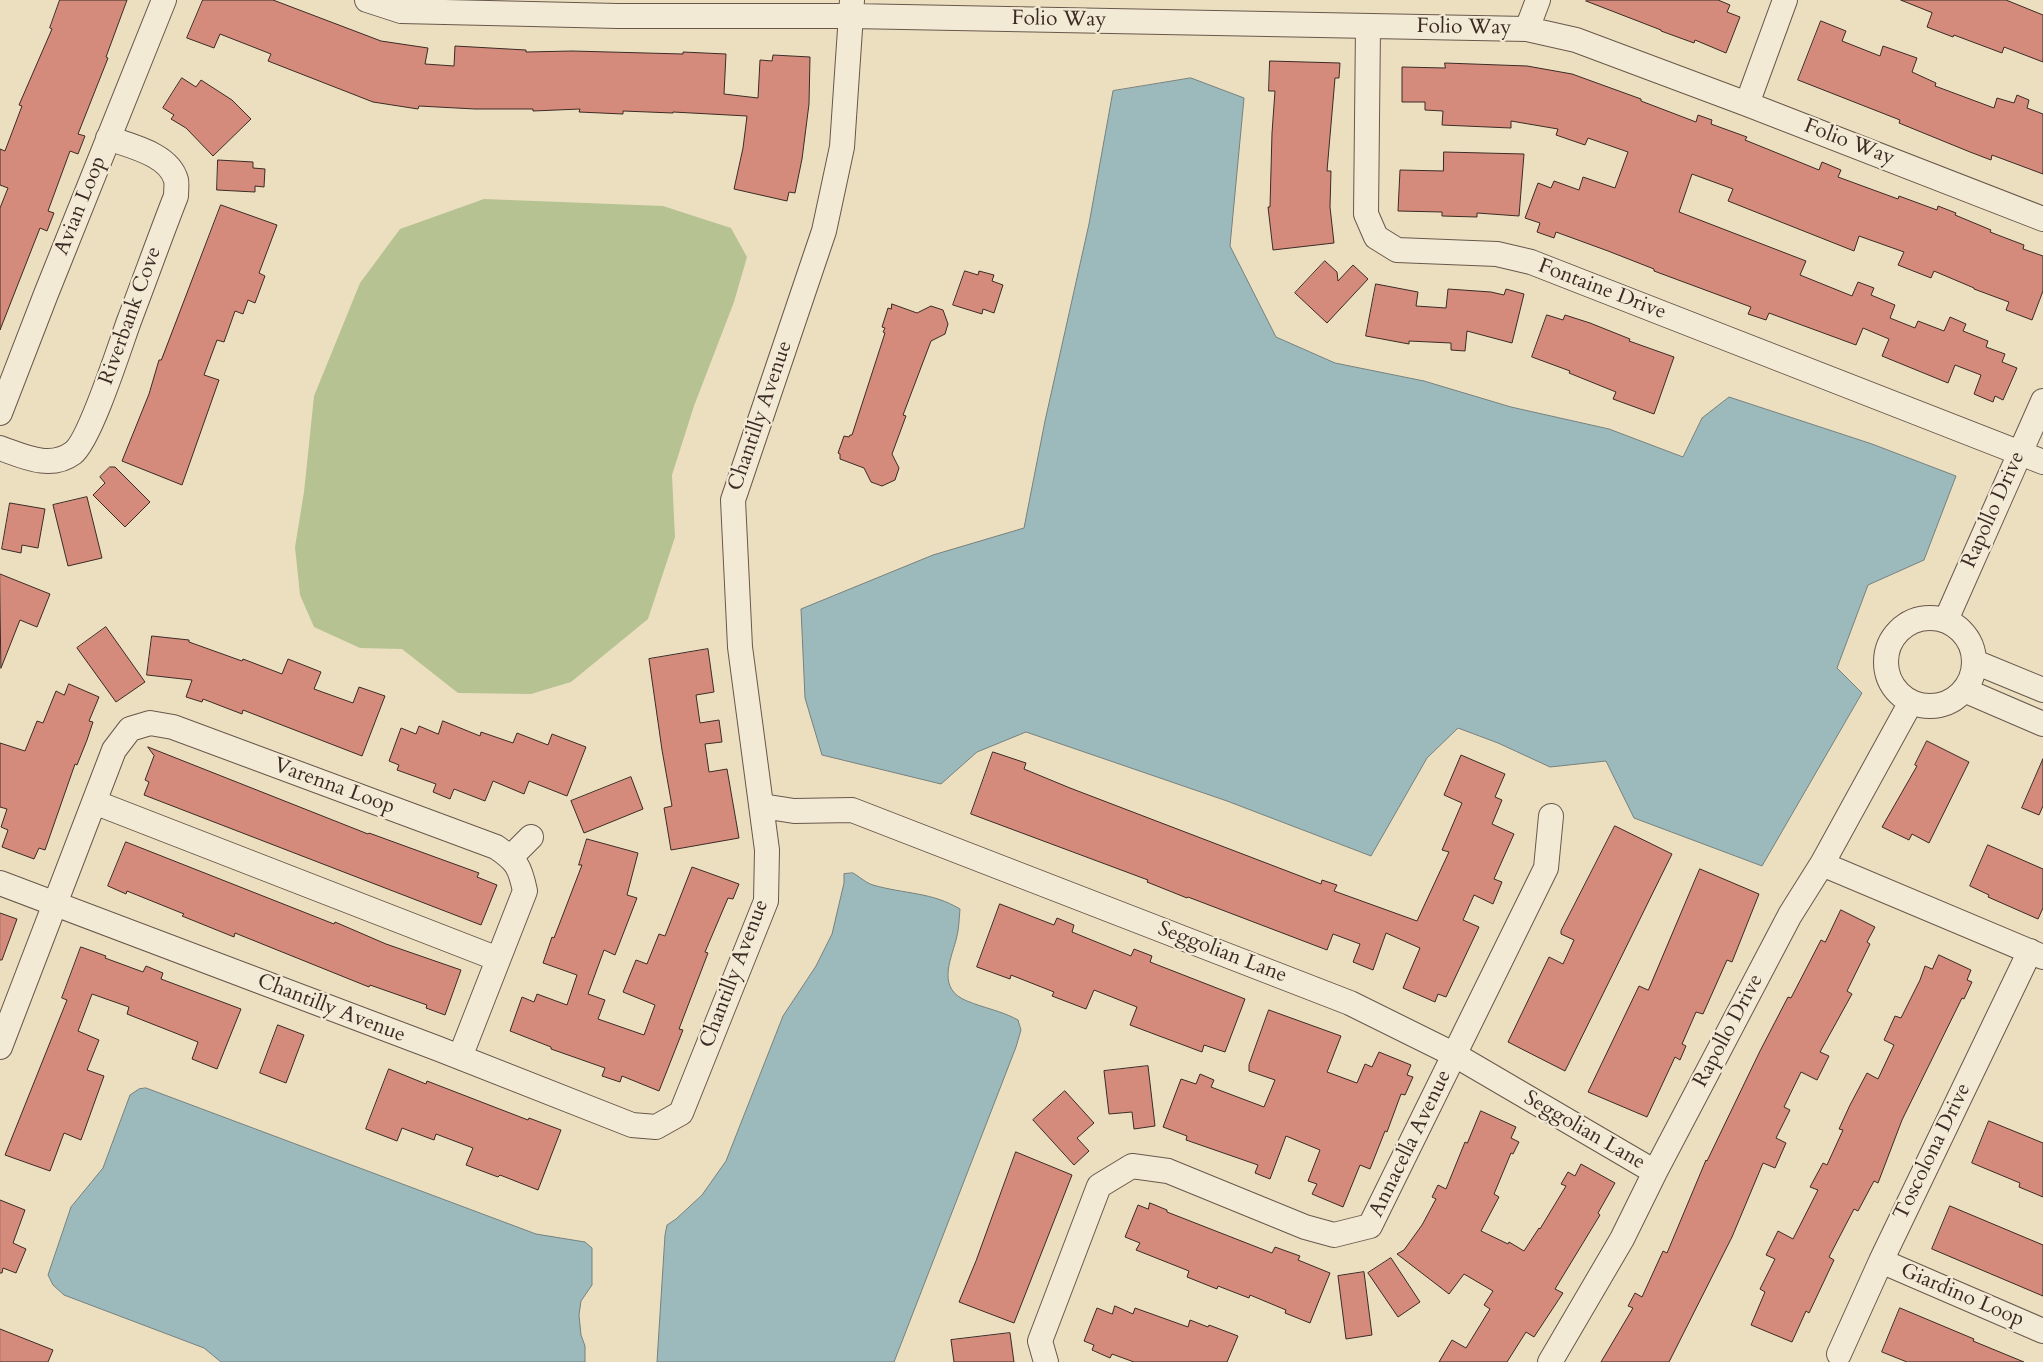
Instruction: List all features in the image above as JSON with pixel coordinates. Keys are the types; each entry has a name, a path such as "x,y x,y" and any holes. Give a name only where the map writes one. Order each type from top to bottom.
{"street":[{"name":"Avian Loop","path":"0,413 164,0"},
{"name":"Folio Way","path":"367,0 401,11 618,8 852,8 1368,27 1527,29 1576,40 2043,219"},
{"path":"1527,29 1538,0"},
{"path":"1747,104 1785,0"},
{"name":"Chantilly Avenue","path":"0,883 460,1057 632,1125 656,1127 681,1113 766,901 767,850 740,647 733,500 824,231 842,147 852,8"},
{"name":"Fontaine Drive","path":"1368,27 1366,214 1376,236 1397,250 1497,254 1532,262 2043,462"},
{"name":"Riverbank Cove","path":"0,448 35,460 50,462 73,453 82,443 176,196 176,181 169,167 151,155 108,138"},
{"name":"Rapollo Drive","path":"1946,620 2043,401"},
{"path":"1927,617 1946,620 1961,629 1971,644 1975,662 1972,677 1964,690 1949,702 1930,706 1911,702 1896,690 1887,673 1886,654 1894,636 1908,623 1927,617"},
{"path":"1975,662 2043,690"},
{"path":"1964,690 2043,724"},
{"name":"Rapollo Drive","path":"1550,1362 1622,1239 1654,1172 1790,915 1822,864 1911,702"},
{"name":"Varenna Loop","path":"55,904 114,750 130,729 150,723 173,726 496,847 511,857"},
{"path":"94,802 498,959"},
{"name":"Seggolian Lane","path":"762,806 794,811 852,810 1350,1003 1455,1055 1654,1172"},
{"name":"Annacella Avenue","path":"1046,1362 1040,1341 1099,1186 1132,1166 1168,1172 1305,1227 1334,1235 1370,1226 1546,868 1551,816"},
{"path":"460,1057 525,891 520,868 511,857 531,837"},
{"path":"1822,864 2036,954"},
{"path":"0,1047 55,904"},
{"name":"Toscolona Drive","path":"1839,1354 1881,1261 2036,954"},
{"name":"Giardino Loop","path":"1881,1261 2043,1331"}],"green space":[{"path":"484,199 663,206 731,228 747,257 734,302 694,406 672,475 675,537 648,619 571,682 531,694 458,693 402,649 360,648 314,627 300,595 295,547 304,492 314,396 360,283 400,229"}],"water":[{"path":"1191,78 1244,98 1230,246 1276,337 1335,363 1424,381 1511,407 1609,429 1683,457 1702,418 1729,397 1872,444 1956,476 1924,560 1868,585 1837,668 1862,693 1762,866 1634,818 1606,761 1550,767 1498,743 1458,728 1427,758 1371,856 1227,801 1026,732 977,752 941,784 822,755 805,698 801,609 933,555 1024,528 1045,421 1089,224 1113,91"},
{"path":"853,873 873,885 939,899 960,909 958,932 948,974 952,990 967,1001 1018,1020 1021,1030 894,1362 657,1362 667,1225 702,1195 726,1161 783,1016 816,966 832,934 844,883 844,874"},
{"path":"146,1088 536,1234 585,1242 592,1248 592,1285 581,1301 579,1315 581,1335 585,1346 585,1362 221,1362 204,1348 64,1295 53,1285 48,1275 71,1207 103,1168 130,1095 139,1089"}],"building":[{"path":"60,0 127,0 106,57 108,58 78,134 85,136 78,154 70,151 48,211 54,213 47,231 40,228 0,330 0,208 8,188 0,185 0,149 5,151 22,106 19,105 52,29 50,28"},
{"path":"203,0 273,0 381,41 428,48 425,64 454,66 455,46 526,50 526,52 572,51 683,54 683,52 726,54 724,94 758,98 760,60 772,61 773,55 810,57 809,104 802,159 795,193 789,192 787,201 734,189 743,148 747,116 623,111 623,114 579,112 580,109 533,111 533,109 475,109 419,106 418,109 373,102 268,61 271,54 220,34 214,48 187,38"},
{"path":"1587,0 1718,0 1730,5 1727,12 1740,17 1726,53 1695,40 1694,43 1661,31"},
{"path":"1901,0 2006,0 2043,15 2043,62 2004,47 2002,53 1927,27 1932,13"},
{"path":"1821,21 1846,31 1842,41 1880,56 1883,46 1917,58 1912,72 1936,83 1935,86 1994,108 1997,98 2014,103 2017,95 2029,100 2027,108 2043,114 2043,174 1992,155 1991,160 1970,152 1899,123 1900,120 1798,80"},
{"path":"1270,61 1340,63 1339,78 1335,78 1327,171 1331,171 1330,207 1334,243 1273,250 1268,207 1270,207 1275,91 1269,91"},
{"path":"1445,63 1527,66 1572,74 1641,99 1641,101 1696,122 1698,115 1712,120 1711,124 1747,137 1745,140 1819,170 1822,162 1841,170 1838,177 1898,199 1899,196 1937,210 1938,206 1991,230 1990,232 2024,245 2023,249 2043,256 2043,291 2032,320 2006,310 2009,302 1934,271 1931,278 1898,265 1904,252 1859,236 1854,251 1728,201 1733,189 1692,174 1679,212 1806,261 1800,275 1852,296 1858,282 1874,288 1871,295 1895,305 1890,318 1915,328 1918,321 1944,331 1950,317 1966,324 1963,331 1988,341 1986,347 2005,354 2002,362 2017,368 2003,400 1995,396 1993,402 1974,394 1981,375 1955,365 1948,383 1882,356 1889,339 1863,328 1856,345 1769,313 1766,320 1748,314 1751,307 1654,271 1654,269 1608,251 1556,232 1554,238 1537,232 1540,223 1525,218 1538,183 1551,188 1554,181 1579,190 1583,177 1615,188 1628,152 1588,138 1585,145 1556,135 1558,129 1511,121 1511,128 1442,125 1443,111 1425,110 1425,102 1402,102 1402,67 1445,68"},
{"path":"182,78 196,87 201,80 232,100 251,119 213,156 186,128 171,119 174,115 163,108"},
{"path":"1444,152 1524,154 1519,216 1477,213 1477,217 1442,216 1442,212 1398,211 1400,170 1443,171"},
{"path":"218,160 253,162 253,168 265,169 264,187 255,186 255,192 217,190"},
{"path":"221,205 277,225 259,273 265,276 255,303 248,300 243,314 235,311 224,342 217,340 204,375 219,380 182,485 122,461 149,394 159,360 161,360"},
{"path":"1325,261 1337,272 1338,281 1353,265 1368,279 1327,323 1295,293"},
{"path":"965,271 978,275 979,271 994,275 992,281 1003,285 994,313 983,309 982,314 953,305"},
{"path":"1376,284 1418,292 1416,306 1446,308 1448,289 1491,292 1504,295 1506,289 1524,294 1512,343 1467,331 1465,351 1451,350 1451,343 1409,341 1409,344 1366,336"},
{"path":"892,304 917,313 931,306 943,310 948,324 945,334 931,341 903,415 906,416 892,454 899,468 895,480 882,486 871,482 864,468 840,459 840,454 838,453 844,436 849,437 852,435 885,333 883,332 885,328 882,327 888,308 891,309"},
{"path":"1547,315 1563,320 1565,315 1590,323 1630,339 1629,341 1674,357 1654,414 1613,399 1616,392 1569,373 1570,371 1532,357"},
{"path":"110,467 115,467 150,502 125,527 93,495 105,483 100,477"},
{"path":"87,497 102,558 68,566 53,505"},
{"path":"10,503 45,509 38,548 22,545 21,553 2,549"},
{"path":"0,574 50,594 37,627 20,620 1,668"},
{"path":"106,627 145,682 116,702 77,648"},
{"path":"152,636 189,640 189,642 282,674 288,659 321,672 314,689 353,703 359,687 385,696 362,756 243,710 242,714 203,699 202,702 186,697 192,680 147,675"},
{"path":"708,649 714,692 696,695 700,723 719,720 722,742 705,744 709,772 727,769 739,838 671,850 664,808 672,806 649,659"},
{"path":"69,684 99,697 89,721 93,722 87,740 77,765 75,764 45,850 39,848 34,859 2,847 8,830 1,827 7,809 0,807 0,743 25,751 37,721 43,723 56,691 64,695"},
{"path":"443,721 480,736 481,732 513,743 517,733 548,745 552,734 586,747 567,796 529,781 524,794 493,781 485,801 454,789 450,799 433,792 436,784 397,770 399,765 389,761 401,728 416,734 419,726 438,734"},
{"path":"1927,741 1969,762 1929,843 1912,834 1909,840 1882,827 1917,766 1915,765"},
{"path":"148,747 368,834 479,873 477,877 497,885 481,925 144,795 149,782 145,780 154,756"},
{"path":"993,752 1026,763 1024,769 1070,788 1321,884 1322,880 1337,885 1334,891 1417,921 1449,852 1442,850 1462,803 1444,795 1461,755 1505,774 1495,797 1502,800 1492,824 1514,834 1494,879 1502,882 1493,904 1474,895 1463,920 1479,927 1446,997 1438,994 1435,1002 1403,988 1420,948 1386,933 1373,970 1353,962 1360,944 1333,934 1327,950 1187,898 1147,882 1148,880 971,814"},
{"path":"2043,759 2043,806 2039,815 2022,808"},
{"path":"631,777 643,809 584,833 571,801"},
{"path":"1615,826 1672,854 1565,1071 1508,1042 1549,957 1563,964 1574,940 1561,934 1561,931"},
{"path":"587,839 638,853 627,895 637,898 615,955 604,950 588,994 605,1000 598,1019 644,1035 655,1005 623,992 636,960 647,964 659,934 665,936 692,867 739,884 733,899 728,898 705,952 708,953 679,1029 683,1030 659,1091 622,1076 620,1082 602,1076 605,1068 551,1049 551,1047 510,1031 522,997 534,1002 537,994 567,1005 577,975 543,963 582,865 579,865"},
{"path":"126,842 334,924 335,922 386,944 461,970 445,1015 426,1008 427,1005 370,985 369,987 235,933 234,937 182,916 184,914 127,891 126,894 108,886"},
{"path":"1988,845 2043,869 2043,908 2038,919 1988,897 1989,895 1970,886"},
{"path":"1700,869 1759,894 1732,962 1727,960 1703,1014 1696,1012 1682,1044 1686,1046 1680,1060 1675,1057 1647,1117 1588,1092 1639,986 1648,990"},
{"path":"1000,904 1054,925 1057,918 1074,925 1072,932 1131,956 1134,949 1152,956 1150,962 1245,999 1225,1052 1204,1045 1202,1052 1130,1025 1137,1007 1094,990 1086,1009 1052,996 1054,992 1011,975 1010,979 977,967"},
{"path":"1841,910 1875,927 1867,942 1870,944 1847,991 1852,994 1820,1052 1829,1056 1817,1080 1801,1072 1784,1107 1790,1110 1776,1138 1786,1143 1775,1168 1763,1163 1732,1237 1669,1362 1601,1362 1633,1308 1628,1306 1635,1293 1642,1297 1663,1251 1667,1253 1706,1160 1760,1051 1788,997 1791,998 1821,940 1825,942"},
{"path":"0,913 17,919 2,960 0,960"},
{"path":"81,947 143,972 146,966 163,973 161,979 241,1009 217,1069 192,1059 198,1042 127,1014 129,1007 92,994 78,1031 99,1040 87,1070 104,1076 81,1140 64,1133 50,1171 5,1155 67,1000 62,998"},
{"path":"1939,955 1971,970 1967,980 1972,982 1964,999 1962,998 1902,1120 1878,1183 1874,1181 1858,1211 1854,1209 1829,1257 1834,1260 1809,1313 1806,1311 1792,1342 1751,1325 1765,1292 1760,1289 1775,1259 1766,1255 1778,1231 1793,1239 1818,1190 1810,1187 1823,1163 1827,1165 1843,1130 1839,1129 1850,1105 1867,1073 1878,1079 1894,1045 1884,1040 1895,1016 1901,1018 1925,966 1932,969"},
{"path":"1269,1010 1341,1036 1327,1072 1357,1083 1365,1064 1372,1067 1379,1052 1411,1065 1407,1075 1413,1077 1405,1095 1401,1094 1387,1132 1385,1131 1370,1169 1360,1165 1343,1207 1312,1194 1317,1184 1308,1181 1320,1150 1286,1136 1270,1179 1255,1173 1258,1165 1186,1140 1187,1136 1163,1127 1181,1079 1196,1084 1200,1074 1214,1080 1211,1087 1264,1107 1275,1080 1249,1071 1249,1065"},
{"path":"278,1025 304,1035 286,1083 260,1073"},
{"path":"1148,1066 1155,1126 1134,1129 1132,1112 1109,1114 1104,1071"},
{"path":"389,1069 426,1084 427,1081 528,1120 529,1118 561,1130 538,1190 500,1175 498,1177 466,1165 473,1148 436,1134 434,1140 402,1128 397,1141 366,1129"},
{"path":"1065,1091 1094,1123 1077,1138 1089,1151 1074,1165 1033,1120"},
{"path":"1481,1111 1516,1127 1511,1138 1519,1142 1513,1154 1511,1153 1494,1194 1499,1197 1481,1231 1508,1244 1509,1242 1524,1251 1566,1186 1561,1184 1568,1172 1575,1176 1581,1164 1615,1183 1598,1213 1600,1215 1555,1289 1563,1293 1534,1337 1526,1332 1507,1362 1439,1362 1452,1340 1466,1348 1490,1309 1484,1305 1493,1291 1464,1274 1449,1294 1397,1254 1404,1250 1422,1225 1436,1199 1432,1197 1438,1185 1446,1189 1465,1142 1467,1143"},
{"path":"1989,1121 2043,1143 2043,1197 2019,1187 2020,1183 1972,1163"},
{"path":"1016,1152 1072,1175 1014,1323 959,1302"},
{"path":"0,1200 25,1210 13,1243 26,1249 16,1273 3,1268 2,1273 0,1273"},
{"path":"1150,1203 1167,1210 1167,1212 1272,1253 1275,1247 1300,1256 1298,1260 1330,1273 1310,1323 1285,1313 1286,1310 1250,1295 1249,1298 1218,1286 1217,1289 1187,1277 1189,1271 1136,1250 1140,1243 1125,1237 1138,1205 1148,1209"},
{"path":"1950,1206 2043,1245 2043,1296 1932,1249"},
{"path":"1391,1258 1420,1302 1398,1317 1368,1273"},
{"path":"1364,1272 1372,1335 1346,1339 1338,1276"},
{"path":"1115,1306 1133,1314 1135,1308 1188,1327 1190,1320 1238,1336 1227,1362 1134,1362 1112,1354 1110,1358 1092,1350 1094,1345 1084,1341 1097,1308 1112,1314"},
{"path":"1900,1308 2024,1362 1907,1362 1882,1352"},
{"path":"0,1329 53,1350 48,1362 0,1362"},
{"path":"1010,1333 1014,1362 954,1362 951,1340"}]}
